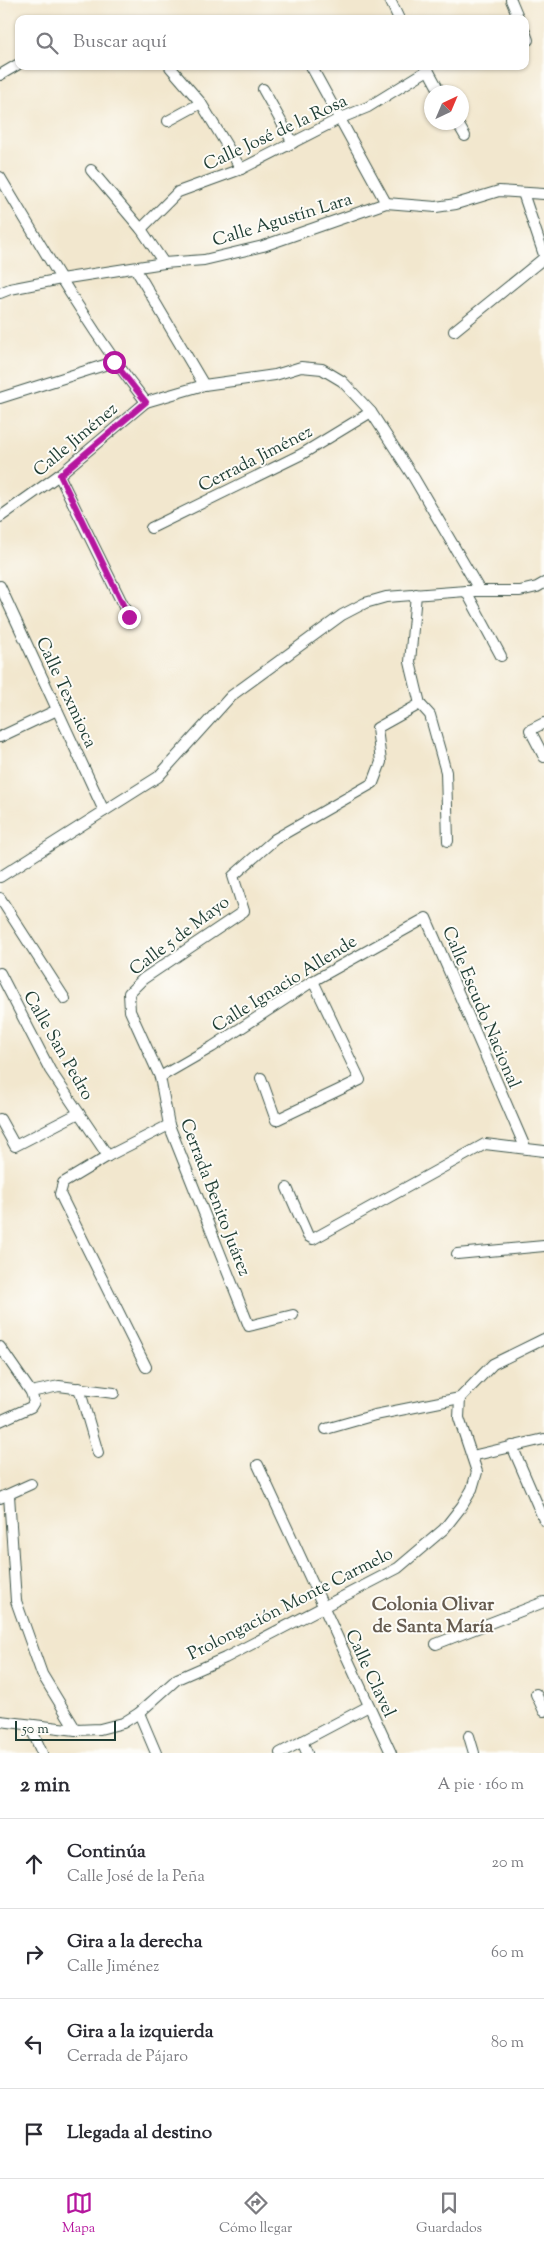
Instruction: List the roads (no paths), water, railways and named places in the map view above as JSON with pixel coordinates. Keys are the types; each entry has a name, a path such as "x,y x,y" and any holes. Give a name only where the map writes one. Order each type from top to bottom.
{"street":[{"path":"390,0 398,15"},
{"path":"511,0 517,15"},
{"path":"0,75 15,65"},
{"path":"173,70 202,102 241,169"},
{"path":"313,70 386,203"},
{"name":"Calle José de la Rosa","path":"141,229 178,192 241,169 341,118 368,107 424,70"},
{"path":"428,70 436,85"},
{"path":"263,89 293,143"},
{"path":"168,121 202,102"},
{"path":"462,130 465,136"},
{"path":"91,170 141,229 164,263"},
{"path":"0,177 61,279 114,362 146,402 204,385 275,375 301,367 322,369 342,381 370,412 414,478 480,591"},
{"name":"Calle Agustín Lara","path":"0,293 61,279 164,263 204,260 263,246 386,203 436,207 456,204 500,191 544,194"},
{"path":"454,331 544,257 523,193"},
{"path":"135,268 204,385"},
{"path":"0,398 114,362"},
{"name":"Calle Jiménez","path":"0,517 60,475 146,402"},
{"name":"Cerrada Jiménez","path":"151,528 302,454 370,412"},
{"path":"60,475 129,617"},
{"path":"0,877 158,777 231,696 342,615 365,603 386,597 466,591 520,591 537,587 544,583"},
{"name":"Calle Texmioca","path":"0,586 104,811"},
{"path":"466,591 501,656"},
{"path":"416,594 410,662 420,704 430,715 446,772 448,841"},
{"name":"Calle 5 de Mayo","path":"160,1077 130,1011 129,993 144,979 244,911 233,876 275,839 374,784 381,762 377,728 420,704"},
{"path":"0,737 57,710"},
{"path":"544,723 530,730 544,757"},
{"path":"0,898 66,999"},
{"name":"Calle Ignacio Allende","path":"160,1077 212,1047 313,981 426,918"},
{"name":"Calle Escudo Nacional","path":"426,918 524,1147"},
{"name":"Calle San Pedro","path":"0,973 50,1070 108,1156"},
{"path":"261,1078 276,1120 360,1080 313,981"},
{"name":"Cerrada Benito Juárez","path":"160,1077 169,1125 249,1326 293,1314"},
{"path":"0,1120 15,1146 79,1113"},
{"path":"146,1366 60,1194 63,1183 108,1156 169,1125"},
{"path":"287,1188 308,1236 313,1239 485,1144 524,1147 544,1151"},
{"path":"457,1254 544,1246"},
{"path":"326,1429 375,1416 460,1398 493,1364 544,1340"},
{"path":"0,1347 31,1392 34,1402 31,1406 0,1421"},
{"path":"31,1392 59,1386 114,1393"},
{"path":"79,1388 98,1453"},
{"name":"Prolongación Monte Carmelo","path":"0,1721 76,1730 108,1727 123,1722 139,1713 176,1679 225,1658 398,1568 444,1529 462,1506 472,1489 477,1472 459,1418 460,1398"},
{"path":"472,1456 544,1439"},
{"path":"512,1446 544,1520"},
{"name":"Calle Clavel","path":"258,1465 391,1753"},
{"path":"31,1484 5,1497 16,1601 42,1674 76,1730"},
{"path":"436,1644 544,1602"},
{"path":"536,1694 544,1711"},
{"path":"280,1753 369,1706"},
{"path":"139,1713 156,1753"},
{"path":"30,1726 42,1753"},
{"path":"469,1736 474,1753"},
{"path":"302,1741 307,1753"}],"district":[{"name":"Colonia Olivar de Santa María","path":"433,1614"}]}
